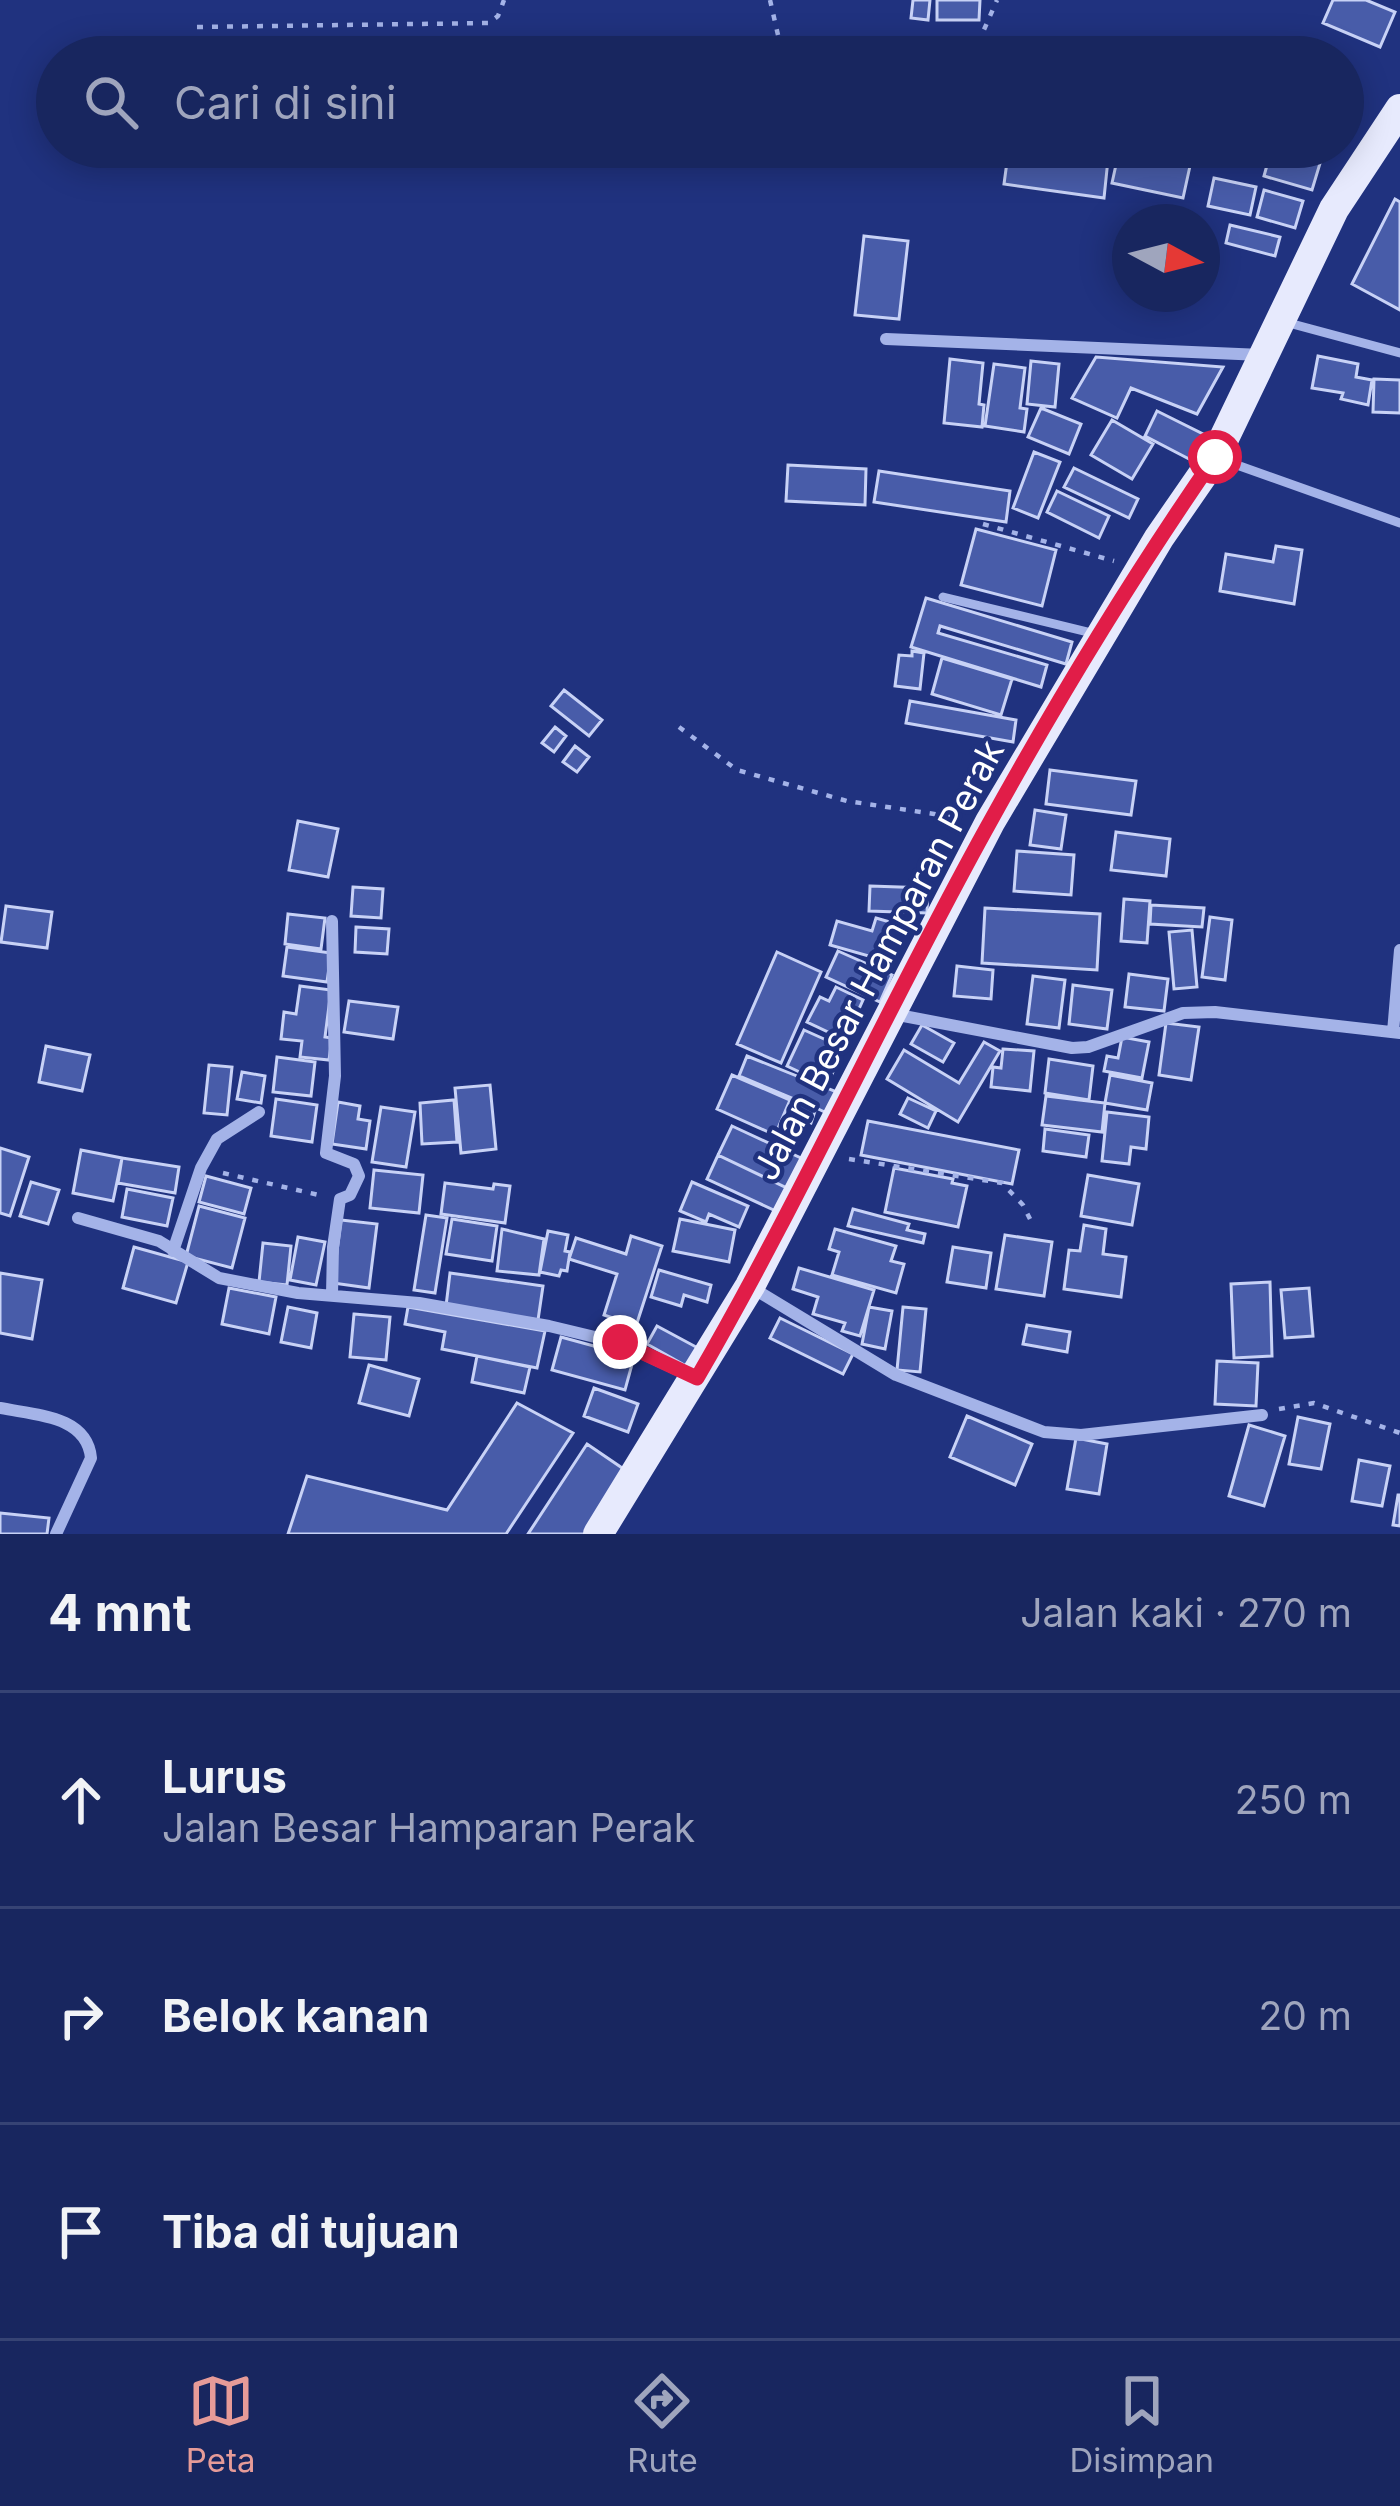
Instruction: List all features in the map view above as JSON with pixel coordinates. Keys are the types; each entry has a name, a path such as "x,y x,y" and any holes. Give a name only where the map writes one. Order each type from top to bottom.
{"main road":[{"name":"Jalan Besar Hamparan Perak","path":"1364,164 1400,109"},
{"name":"Jalan Besar Hamparan Perak","path":"598,1534 750,1286 990,822 1159,538 1215,457 1334,209 1361,168"}],"street":[{"path":"886,339 1263,355"},
{"path":"332,921 334,1076 326,1153 353,1164 359,1176 350,1195 340,1199 332,1295"},
{"path":"891,1013 1072,1048 1088,1047 1183,1013 1216,1012 1396,1033 1400,950"},
{"path":"173,1251 201,1168 217,1139 259,1112"},
{"path":"78,1218 158,1241 219,1278 419,1303 549,1326 620,1342 697,1378"},
{"path":"750,1286 896,1375 1044,1432 1081,1435 1262,1415"},
{"path":"0,1408 71,1424 90,1447 91,1458 56,1534"}],"lane":[{"path":"1280,321 1400,353"},
{"path":"1215,457 1400,523"},
{"path":"943,597 1101,635"}],"path":[{"path":"196,27 489,23 498,16 503,0"},
{"path":"770,0 778,36"},
{"path":"981,36 997,0"},
{"path":"983,524 1143,568"},
{"path":"679,727 737,770 847,801 990,822"},
{"path":"819,1154 1002,1183 1031,1221"},
{"path":"201,1168 340,1199"},
{"path":"1262,1415 1292,1404 1314,1403 1400,1433"}],"building":[{"path":"913,0 930,0 928,20 911,18"},
{"path":"937,0 980,0 979,20 937,20"},
{"path":"1333,0 1366,0 1395,12 1380,47 1364,36 1323,23"},
{"path":"1006,168 1107,168 1104,198 1004,184"},
{"path":"1115,168 1190,168 1183,198 1112,183"},
{"path":"1266,168 1319,168 1312,190 1264,176"},
{"path":"1214,178 1256,187 1250,215 1208,204"},
{"path":"1264,190 1303,201 1295,228 1257,217"},
{"path":"1395,199 1400,202 1400,310 1352,284"},
{"path":"1230,225 1280,237 1275,256 1226,243"},
{"path":"864,236 908,241 899,319 855,315"},
{"path":"1318,356 1358,364 1356,377 1372,380 1368,405 1341,399 1343,393 1312,388"},
{"path":"1096,357 1223,367 1197,414 1131,388 1117,418 1072,398"},
{"path":"950,359 983,363 982,427 944,423"},
{"path":"1031,361 1059,364 1055,407 1027,404"},
{"path":"994,364 1025,368 1020,408 1027,409 1024,432 985,426"},
{"path":"1374,379 1400,380 1400,413 1373,412"},
{"path":"1041,408 1081,424 1069,454 1028,437"},
{"path":"1157,411 1203,434 1191,460 1145,436"},
{"path":"1112,420 1153,444 1132,479 1091,455"},
{"path":"1034,452 1060,462 1038,518 1013,508"},
{"path":"788,465 866,469 865,505 786,501"},
{"path":"1074,468 1138,499 1129,518 1064,487"},
{"path":"879,471 1010,491 1006,522 874,502"},
{"path":"1057,491 1109,516 1099,538 1047,512"},
{"path":"976,529 1056,550 1042,606 961,585"},
{"path":"1276,546 1302,550 1294,604 1220,591 1226,554 1273,562"},
{"path":"926,598 1072,642 1066,664 940,626 938,633 1047,665 1041,687 911,647"},
{"path":"912,651 924,653 920,689 895,686 899,655 912,656"},
{"path":"942,658 1012,679 1001,715 932,694"},
{"path":"564,690 602,720 589,736 551,706"},
{"path":"910,701 1016,720 1013,742 906,723"},
{"path":"555,727 566,736 554,752 542,743"},
{"path":"575,746 589,757 577,772 563,762"},
{"path":"1050,770 1136,781 1131,815 1046,804"},
{"path":"1035,810 1066,815 1061,849 1030,845"},
{"path":"298,821 338,829 328,877 289,870"},
{"path":"1116,832 1170,839 1166,876 1111,870"},
{"path":"1017,851 1074,855 1071,895 1014,891"},
{"path":"870,886 928,888 927,913 869,911"},
{"path":"353,887 383,889 381,918 351,916"},
{"path":"1124,899 1150,901 1147,943 1121,941"},
{"path":"1151,905 1204,908 1202,927 1150,924"},
{"path":"6,906 52,912 47,948 1,942"},
{"path":"985,908 1100,914 1097,970 982,963"},
{"path":"288,914 325,918 321,949 285,944"},
{"path":"1210,917 1232,920 1225,980 1202,977"},
{"path":"876,918 907,927 901,945 885,940 879,959 830,945 837,921 872,931"},
{"path":"356,927 389,929 387,954 355,952"},
{"path":"1192,930 1197,987 1174,989 1169,932"},
{"path":"287,947 331,953 327,982 283,976"},
{"path":"838,951 892,975 880,1002 826,977"},
{"path":"777,952 821,972 781,1063 737,1044"},
{"path":"957,966 993,970 991,999 954,996"},
{"path":"1129,974 1168,979 1164,1011 1125,1007"},
{"path":"1033,976 1065,980 1059,1028 1027,1024"},
{"path":"1073,985 1112,990 1107,1029 1069,1024"},
{"path":"300,986 331,990 325,1037 332,1038 329,1060 300,1057 302,1041 281,1039 284,1012 296,1014"},
{"path":"836,987 863,1000 845,1040 807,1022 820,997 829,1001"},
{"path":"349,1001 398,1007 393,1039 344,1032"},
{"path":"1166,1023 1199,1027 1191,1080 1159,1075"},
{"path":"922,1025 954,1043 943,1062 911,1044"},
{"path":"804,1030 844,1048 827,1085 787,1066"},
{"path":"1122,1037 1149,1042 1142,1078 1104,1071 1107,1056 1118,1058"},
{"path":"984,1042 1000,1051 958,1122 887,1079 904,1050 959,1083"},
{"path":"46,1046 90,1055 82,1091 39,1082"},
{"path":"1003,1049 1034,1051 1030,1091 991,1087 993,1067 1001,1068"},
{"path":"747,1056 837,1092 829,1114 816,1108 811,1123 793,1115 799,1101 739,1076"},
{"path":"277,1057 315,1062 311,1096 273,1092"},
{"path":"1049,1059 1093,1066 1089,1100 1045,1093"},
{"path":"209,1065 232,1067 227,1115 204,1113"},
{"path":"242,1072 265,1076 261,1103 237,1099"},
{"path":"732,1075 790,1100 775,1135 717,1109"},
{"path":"1110,1075 1152,1083 1147,1110 1105,1103"},
{"path":"490,1085 496,1149 461,1153 455,1088"},
{"path":"1046,1096 1105,1103 1102,1132 1042,1125"},
{"path":"908,1098 936,1111 928,1128 900,1114"},
{"path":"276,1099 317,1105 312,1142 271,1136"},
{"path":"454,1100 457,1142 422,1144 420,1103"},
{"path":"338,1102 360,1106 358,1119 370,1121 366,1149 332,1144"},
{"path":"381,1107 415,1112 406,1167 372,1162"},
{"path":"1107,1112 1149,1117 1146,1149 1131,1147 1129,1164 1102,1161"},
{"path":"868,1121 1019,1150 1012,1184 861,1155"},
{"path":"732,1126 803,1159 789,1189 718,1155"},
{"path":"1045,1129 1089,1135 1086,1157 1043,1151"},
{"path":"0,1148 29,1157 10,1216 0,1213"},
{"path":"81,1150 122,1158 113,1201 73,1193"},
{"path":"718,1155 789,1189 778,1212 707,1179"},
{"path":"122,1158 179,1167 175,1193 118,1183"},
{"path":"894,1168 967,1186 958,1227 885,1212"},
{"path":"374,1170 423,1175 419,1213 370,1208"},
{"path":"1088,1175 1139,1184 1132,1225 1081,1216"},
{"path":"206,1176 251,1188 244,1214 199,1202"},
{"path":"31,1182 59,1190 48,1224 20,1216"},
{"path":"692,1182 748,1206 739,1227 709,1214 706,1222 680,1211"},
{"path":"445,1183 493,1189 494,1184 510,1186 505,1223 441,1214"},
{"path":"127,1189 173,1198 167,1226 122,1217"},
{"path":"199,1206 245,1218 232,1268 186,1256"},
{"path":"853,1209 909,1224 907,1230 925,1234 923,1243 848,1226"},
{"path":"426,1215 447,1218 435,1293 414,1290"},
{"path":"452,1219 497,1226 492,1261 446,1254"},
{"path":"680,1219 735,1230 729,1262 673,1251"},
{"path":"341,1220 377,1224 369,1288 333,1283"},
{"path":"1084,1225 1106,1229 1103,1254 1126,1257 1121,1297 1064,1289 1069,1250 1080,1251"},
{"path":"502,1229 544,1239 539,1275 497,1271"},
{"path":"835,1229 896,1246 891,1261 904,1264 896,1293 832,1275 839,1252 829,1249"},
{"path":"548,1231 568,1235 567,1271 561,1270 559,1276 540,1272"},
{"path":"1005,1235 1052,1242 1044,1296 996,1289"},
{"path":"631,1236 662,1246 636,1326 604,1315 617,1274 569,1259 576,1238 626,1254"},
{"path":"298,1237 325,1242 316,1285 290,1280"},
{"path":"263,1243 291,1246 287,1285 259,1282"},
{"path":"134,1247 188,1262 176,1303 123,1288"},
{"path":"953,1247 991,1253 986,1288 947,1282"},
{"path":"799,1268 874,1290 860,1336 842,1331 845,1323 813,1314 818,1297 793,1289"},
{"path":"659,1270 711,1285 707,1302 684,1295 681,1306 651,1297"},
{"path":"0,1273 42,1280 32,1339 0,1333"},
{"path":"450,1273 543,1286 538,1320 446,1306"},
{"path":"1270,1282 1272,1356 1234,1358 1231,1284"},
{"path":"229,1288 276,1297 269,1334 222,1324"},
{"path":"1309,1288 1313,1336 1285,1338 1281,1290"},
{"path":"288,1307 317,1313 311,1348 281,1342"},
{"path":"408,1307 545,1331 537,1368 442,1349 445,1332 405,1324"},
{"path":"869,1307 892,1311 885,1349 862,1344"},
{"path":"903,1307 926,1309 920,1372 897,1370"},
{"path":"354,1314 390,1317 386,1360 350,1357"},
{"path":"780,1318 853,1354 843,1374 770,1338"},
{"path":"1027,1325 1070,1332 1067,1352 1023,1344"},
{"path":"657,1326 698,1348 688,1367 647,1344"},
{"path":"561,1337 634,1357 625,1390 552,1370"},
{"path":"477,1356 530,1367 524,1393 472,1382"},
{"path":"1217,1361 1258,1363 1256,1406 1215,1404"},
{"path":"369,1365 419,1379 409,1416 359,1403"},
{"path":"594,1388 638,1404 628,1432 584,1416"},
{"path":"517,1403 573,1433 506,1534 288,1534 307,1476 447,1510"},
{"path":"967,1416 1032,1444 1015,1485 950,1457"},
{"path":"1298,1417 1330,1424 1321,1469 1289,1464"},
{"path":"1249,1425 1285,1436 1264,1506 1229,1496"},
{"path":"1076,1438 1107,1444 1099,1494 1067,1489"},
{"path":"587,1444 628,1472 587,1534 528,1534"},
{"path":"1359,1460 1390,1466 1382,1506 1352,1501"},
{"path":"1400,1495 1400,1526 1393,1525"},
{"path":"0,1513 49,1518 47,1534 0,1534"}],"route":[{"path":"620,1342 697,1378 750,1286 990,822 1159,538 1215,457"}]}
